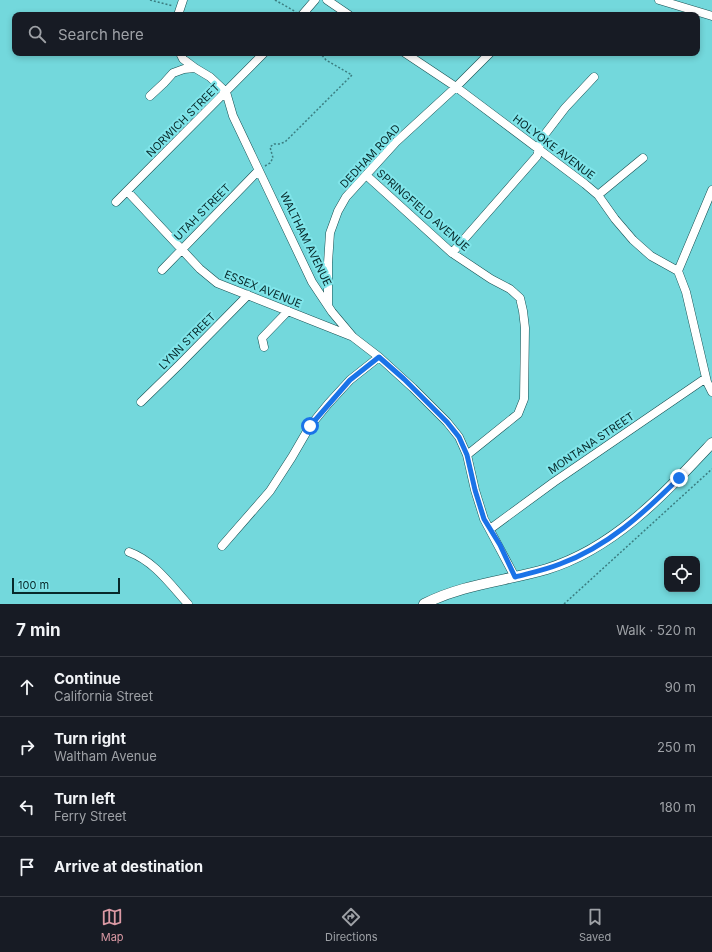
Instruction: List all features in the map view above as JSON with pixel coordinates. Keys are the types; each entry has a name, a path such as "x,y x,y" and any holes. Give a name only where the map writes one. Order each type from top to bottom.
{"main road":[{"path":"424,604 459,590 515,577 561,564 585,553 629,524 656,500 712,443"}],"street":[{"path":"304,12 315,0"},
{"path":"327,0 345,12"},
{"path":"659,0 699,12"},
{"path":"700,12 712,16"},
{"path":"182,56 183,59 195,68 210,77 226,92"},
{"name":"NORWICH STREET","path":"116,202 261,56"},
{"name":"HOLYOKE AVENUE","path":"409,56 456,87 585,184 598,195 615,219 633,240 651,256 678,271"},
{"name":"DEDHAM ROAD","path":"328,305 329,245 334,222 346,197 396,142 456,87 487,56"},
{"path":"150,96 173,73 184,69 195,68"},
{"path":"452,253 537,156 540,150 542,138 565,108 594,77"},
{"name":"WALTHAM AVENUE","path":"226,92 233,116 258,171 312,282 318,291 336,317 353,336 404,379 447,422 459,437 467,455 477,500 484,519 500,545 515,577"},
{"path":"598,195 643,158"},
{"name":"UTAH STREET","path":"162,270 258,171"},
{"name":"SPRINGFIELD AVENUE","path":"366,175 452,253 491,279 510,289 520,298 525,328 524,399 518,414 467,455"},
{"path":"712,190 678,271 686,292 706,378 712,392"},
{"name":"ESSEX AVENUE","path":"127,191 200,269 217,283 353,336"},
{"path":"318,291 329,285"},
{"name":"LYNN STREET","path":"141,402 179,366 248,295"},
{"path":"264,348 262,338 288,311"},
{"path":"222,546 270,491 310,426 328,404 350,380 379,357"},
{"name":"MONTANA STREET","path":"490,530 554,482 706,378"},
{"path":"128,552 139,556 151,564 188,604"}],"path":[{"path":"150,0 180,7"},
{"path":"275,0 296,12"},
{"path":"258,171 270,163 273,158 270,147 274,144 285,142 352,75 326,60 323,56"},
{"path":"564,604 712,469"}],"route":[{"path":"310,426 350,380 379,357 404,379 447,422 459,437 467,455 475,490 484,519 500,545 515,577 561,564 597,546 629,524 679,478"}]}
